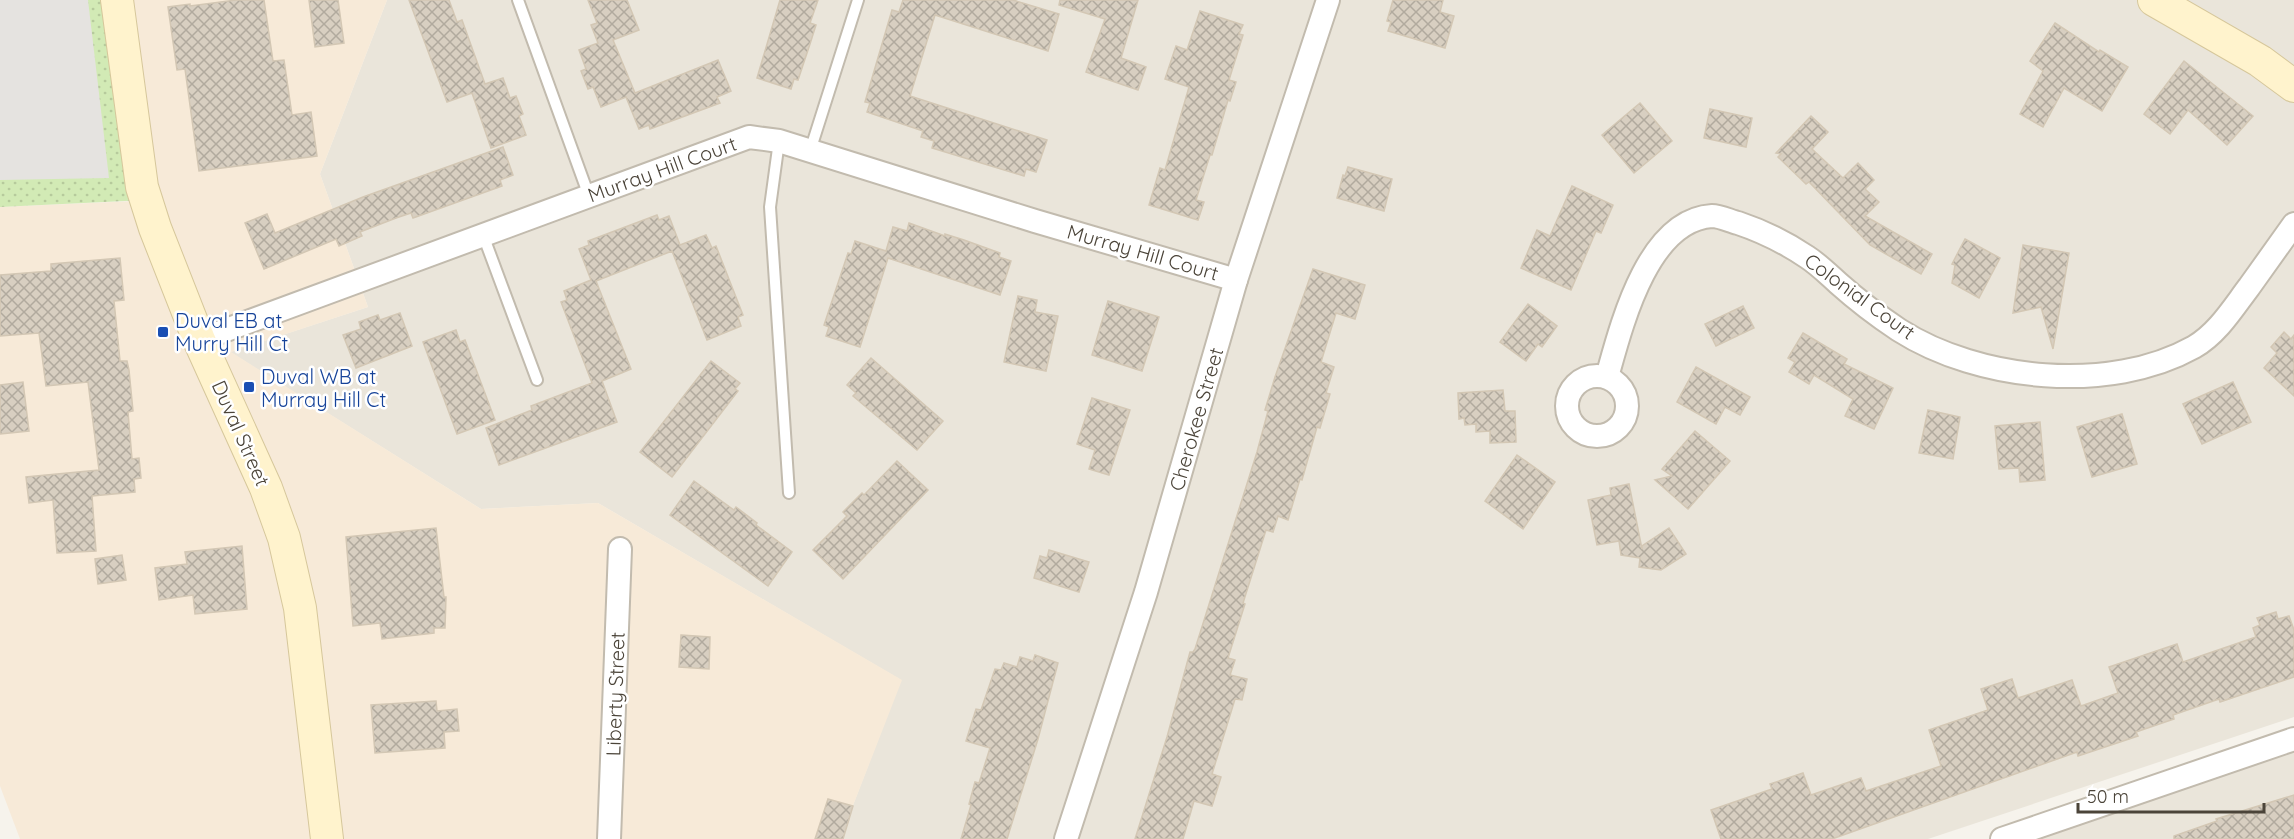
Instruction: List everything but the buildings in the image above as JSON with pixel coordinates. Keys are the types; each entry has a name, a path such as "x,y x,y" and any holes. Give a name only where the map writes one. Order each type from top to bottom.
{"street":[{"name":"Duval Street","path":"117,0 142,187 155,228 199,340 266,488 284,538 300,608 327,839"},
{"name":"Cherokee Street","path":"1066,839 1146,592 1236,280 1328,0"},
{"path":"2154,0 2260,61 2294,86"},
{"name":"Murray Hill Court","path":"199,340 749,137 779,141 1035,221 1236,280"},
{"name":"Colonial Court","path":"1607,377 1622,323 1646,266 1669,236 1692,221 1713,216 1756,229 1808,257 1900,331 1948,354 2006,371 2060,378 2104,374 2152,364 2195,346 2221,325 2294,224"},
{"name":"Liberty Street","path":"609,839 620,549"},
{"path":"2002,839 2294,739"}],"lane":[{"path":"518,0 589,196"},
{"path":"810,151 858,0"},
{"path":"779,141 770,207 789,493"},
{"path":"483,235 537,380"}],"shaded area":[{"path":"0,0 88,0 109,178 0,180"},
{"path":"106,0 387,0 320,174 368,307 231,352 481,509 598,503 902,680 840,839 20,839 0,786 0,207 135,201"},
{"path":"387,0 2294,0 2294,717 1928,839 840,839 901,680 598,503 481,509 230,352 368,307 320,174"},
{"path":"2294,751 2294,839 2037,839"}],"green space":[{"path":"0,0 117,0 146,200 0,207"}],"place":[{"name":"Duval EB at Murry Hill Ct","path":"163,332"},
{"name":"Duval WB at Murray Hill Ct","path":"249,387"}]}
